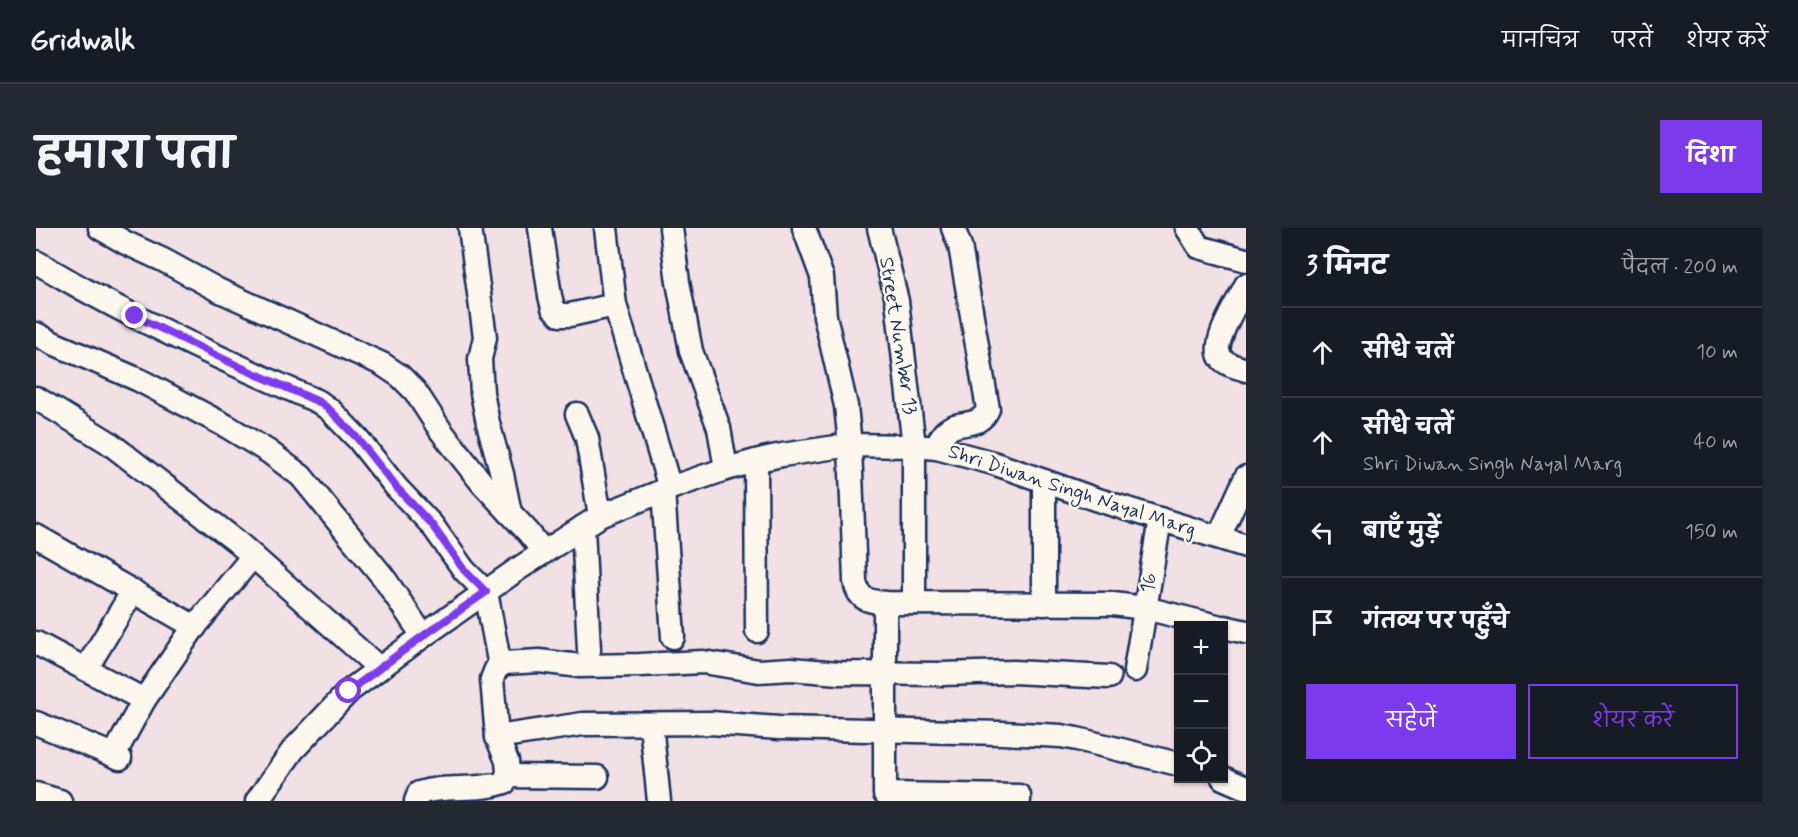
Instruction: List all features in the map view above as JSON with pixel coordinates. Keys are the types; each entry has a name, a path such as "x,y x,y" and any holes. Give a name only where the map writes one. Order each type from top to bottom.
{"street":[{"path":"100,228 218,290 382,364 400,376 415,391 441,431 482,483 544,552"},
{"path":"470,228 484,337 480,359 482,393 506,489 510,515"},
{"path":"540,228 553,308 560,315 570,315 615,305"},
{"path":"606,228 615,305 666,489 673,637"},
{"path":"671,228 691,351 719,428 726,469"},
{"path":"804,228 822,277 825,316 846,406 850,445 856,590 862,597 885,603 1113,604 1145,608 1135,670"},
{"name":"Street Number 13","path":"879,228 897,301 914,446 914,603"},
{"path":"937,448 941,437 948,429 979,421 988,409 960,246 953,228"},
{"path":"1187,228 1199,247 1246,260"},
{"path":"36,262 135,316 242,368 319,402 330,410 432,525 464,570 486,592 500,666"},
{"path":"1246,285 1219,340 1218,351 1221,359 1246,370"},
{"path":"36,334 139,380 228,427 269,452 300,476 384,578 423,636"},
{"path":"36,398 108,442 254,556 379,668"},
{"path":"577,414 587,438 591,521 589,650"},
{"name":"Shri Diwan Singh Nayal Marg","path":"257,801 293,750 349,691 423,636 544,552 591,521 666,489 756,461 850,445 937,448 993,463 1246,546"},
{"path":"756,461 757,631"},
{"path":"1219,537 1246,477"},
{"path":"1044,481 1044,604"},
{"name":"16","path":"1160,519 1145,608 1197,621"},
{"path":"36,536 195,627"},
{"path":"36,723 117,757 144,700 195,627 254,556"},
{"path":"86,669 133,591"},
{"path":"885,603 885,794 1019,796 1019,801"},
{"path":"1228,628 1246,632"},
{"path":"36,643 144,700"},
{"path":"503,787 508,772 507,761 497,737 492,679 496,669 504,663 539,661 580,666 703,662 759,671 791,669 839,673 942,674 1014,672 1109,677"},
{"path":"497,737 583,724 711,723 779,728 1003,733 1061,736 1174,763"},
{"path":"651,724 659,801"},
{"path":"416,801 419,793 431,789 503,787 597,777"},
{"path":"1228,780 1246,788"},
{"path":"36,794 60,801"}],"route":[{"path":"135,316 242,368 319,402 330,410 432,525 464,570 486,592 349,691"}]}
